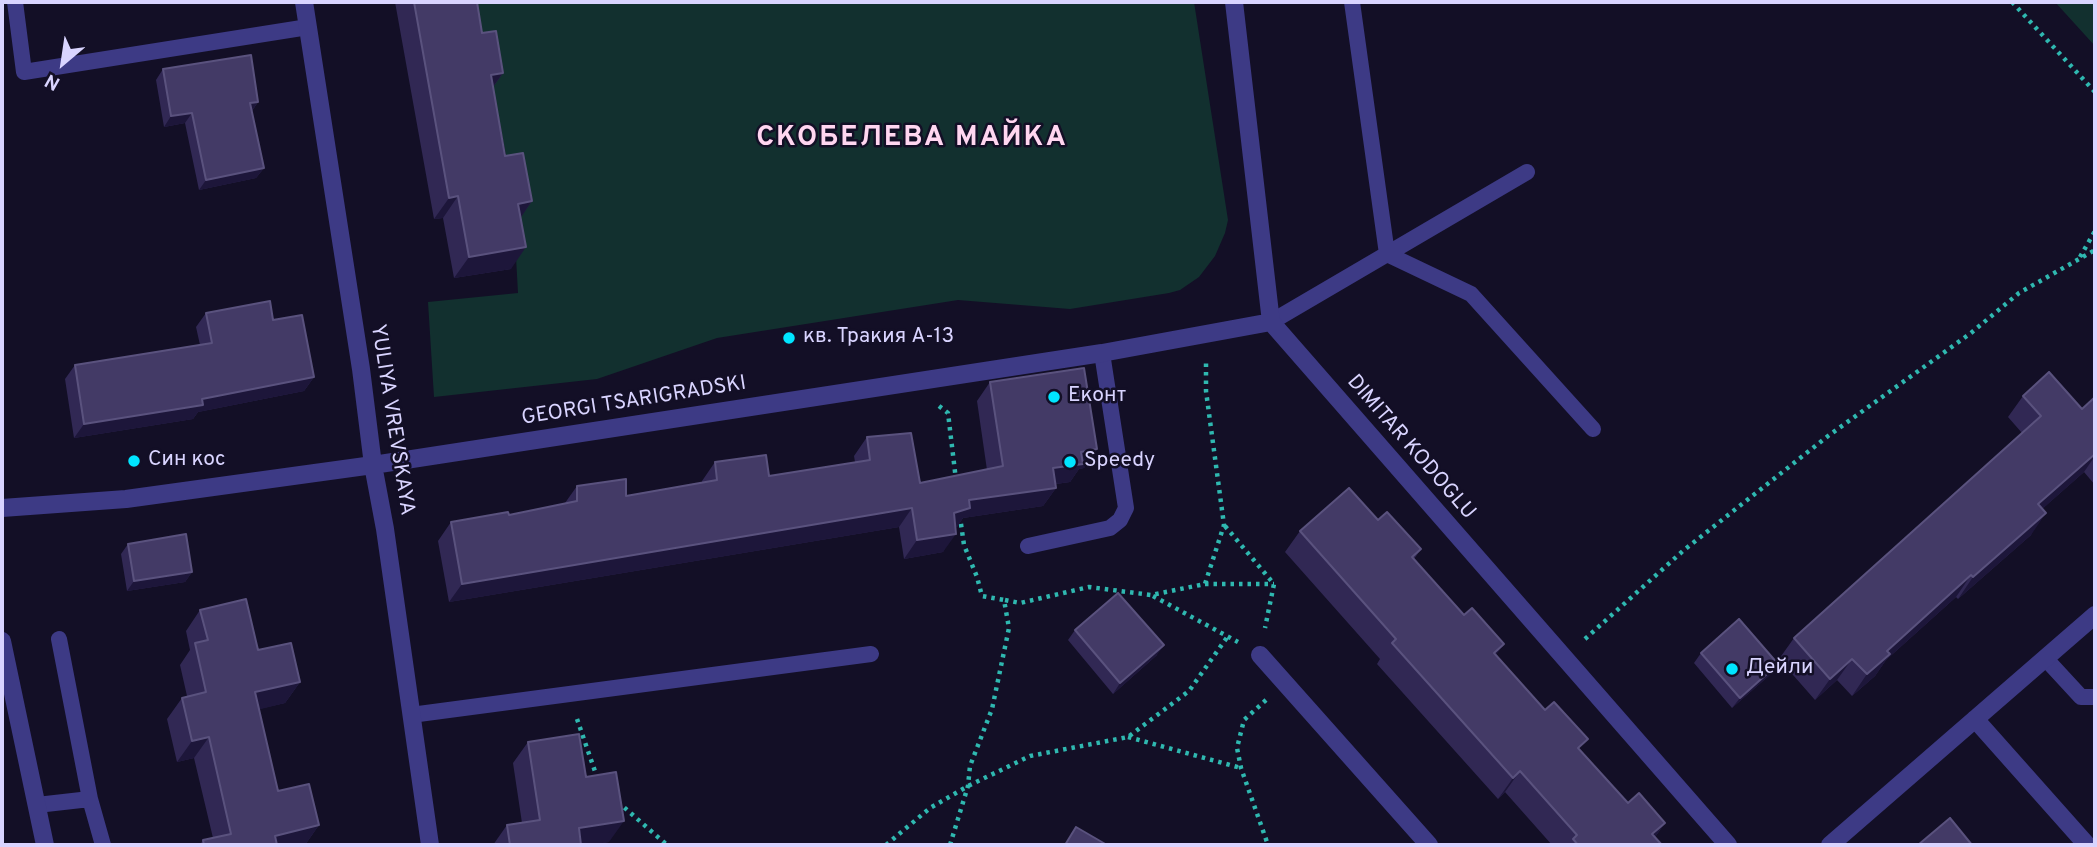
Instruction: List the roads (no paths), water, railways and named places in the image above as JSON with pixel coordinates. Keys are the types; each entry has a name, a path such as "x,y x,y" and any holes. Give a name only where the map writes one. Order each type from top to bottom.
{"street":[{"name":"YULIYA VREVSKAYA","path":"304,2 361,369 373,465 385,529 430,845"},
{"path":"1234,2 1271,323"},
{"name":"GEORGI TSARIGRADSKI","path":"2,508 126,499 373,465 1102,353 1271,323"},
{"name":"DIMITAR KODOGLU","path":"1271,323 1728,845"},
{"path":"1830,845 2095,615"},
{"path":"2,641 45,845"},
{"path":"1260,655 1429,845"},
{"path":"1975,719 2087,845"}],"lane":[{"path":"15,2 24,72 308,27"},
{"path":"1352,2 1387,254"},
{"path":"1271,323 1527,172"},
{"path":"1387,254 1471,294 1593,429"},
{"path":"1028,546 1110,528 1120,520 1126,508 1102,353"},
{"path":"59,639 90,799 103,845"},
{"path":"411,715 871,654"},
{"path":"2045,658 2081,697 2095,697"},
{"path":"37,805 90,799"}],"place":[{"name":"кв. Тракия А-13","path":"789,338"},
{"name":"Еконт","path":"1054,397"},
{"name":"Син кос","path":"134,461"},
{"name":"Speedy","path":"1070,462"},
{"name":"Дейли","path":"1732,669"}],"district":[{"name":"СКОБЕЛЕВА МАЙКА","path":"912,139"}]}
